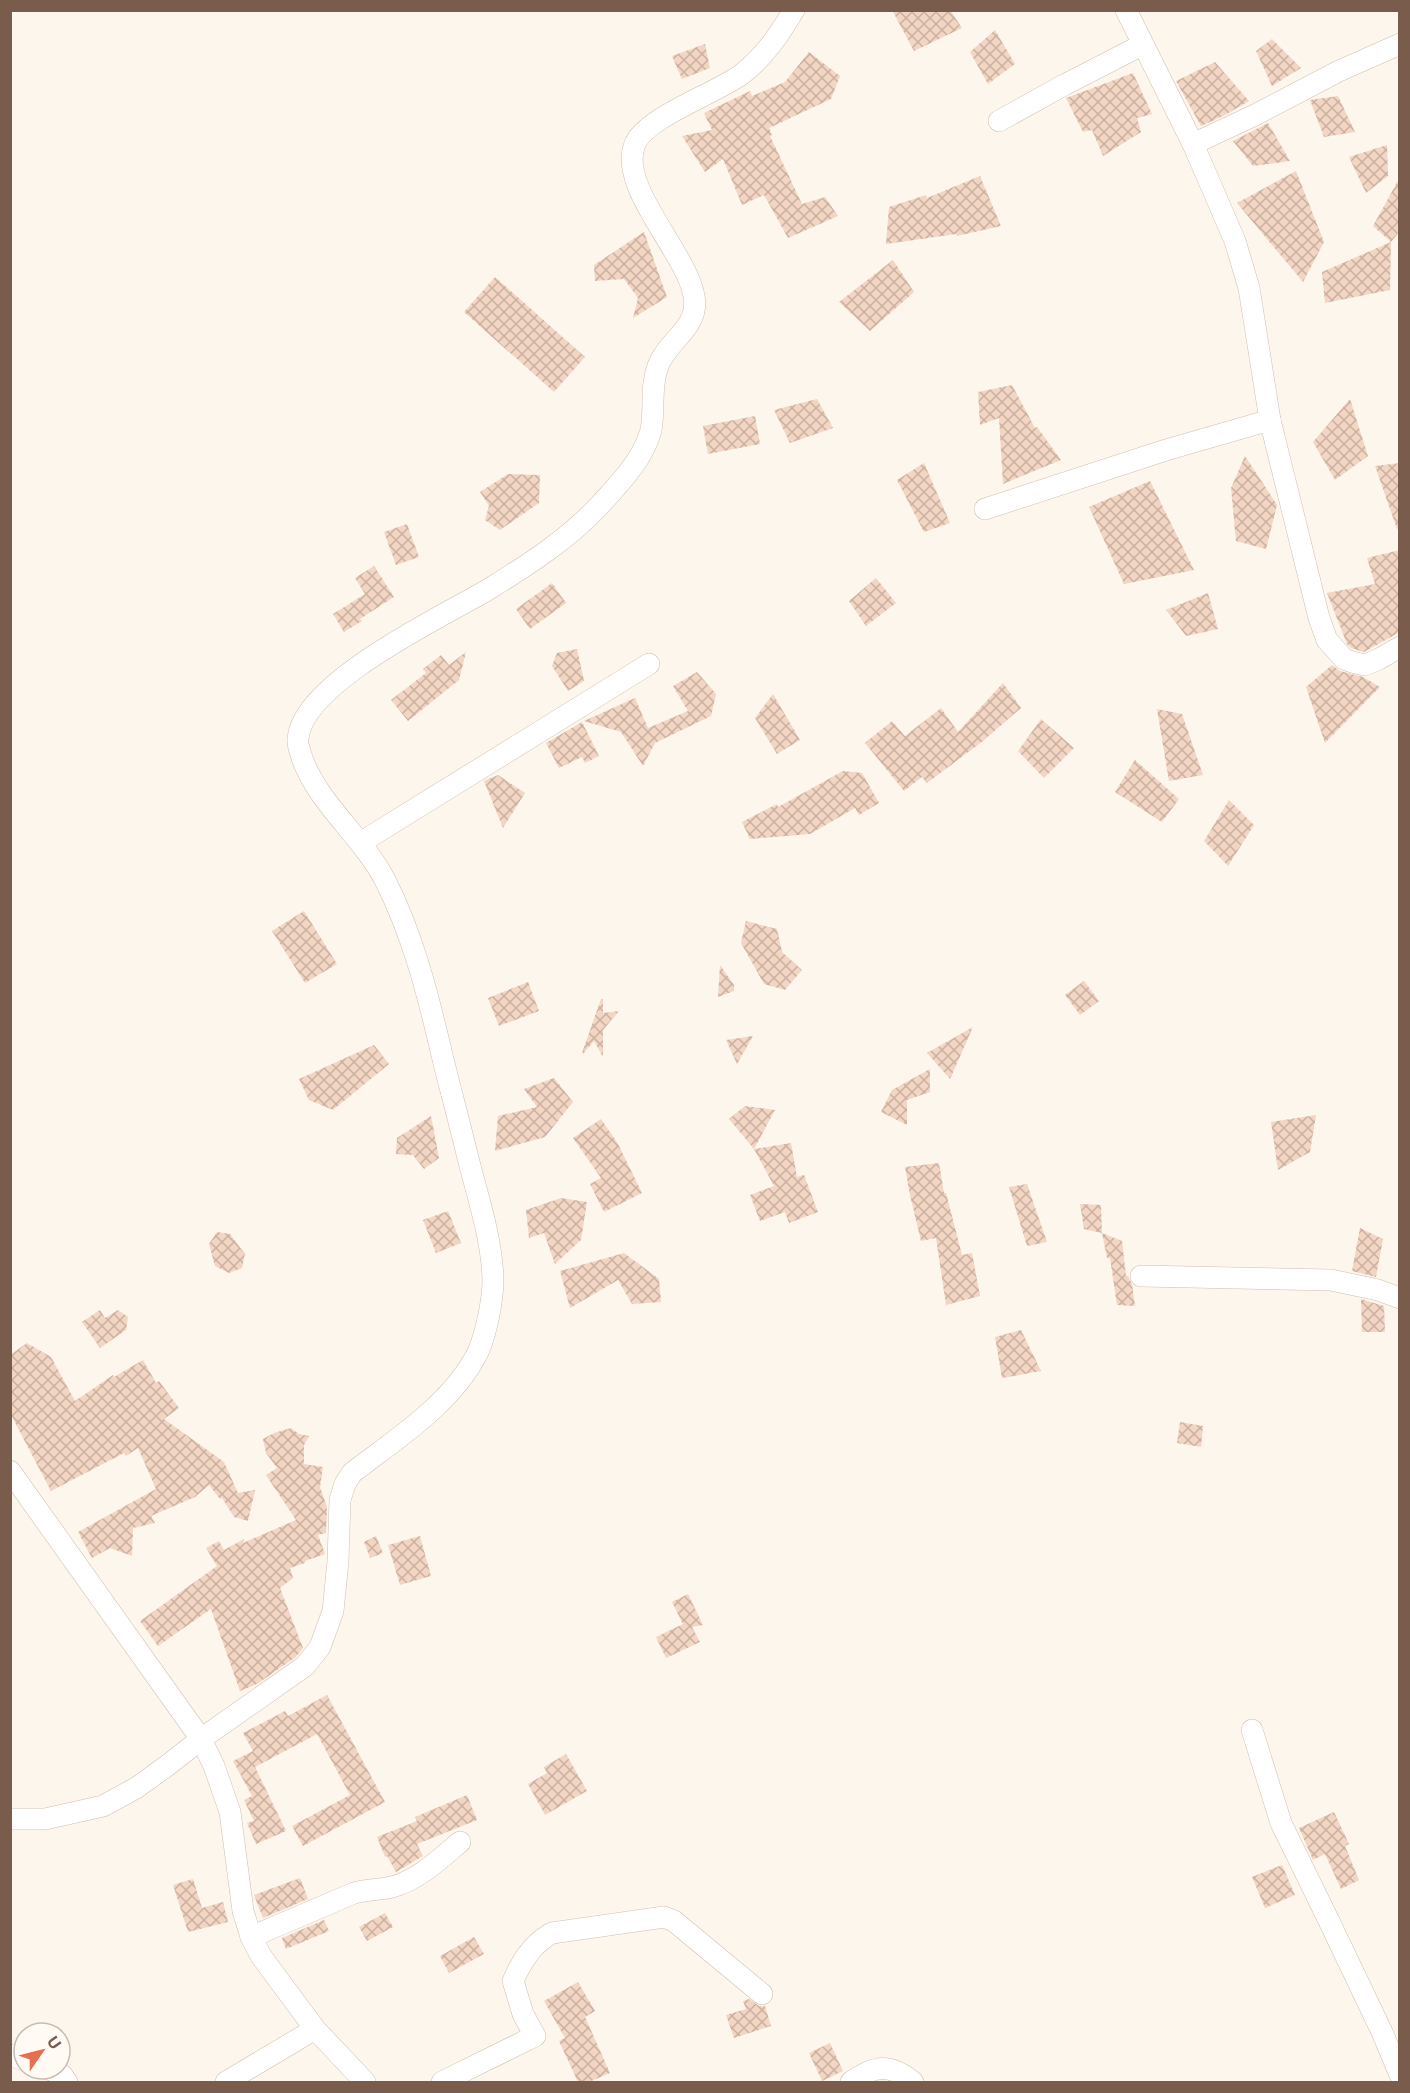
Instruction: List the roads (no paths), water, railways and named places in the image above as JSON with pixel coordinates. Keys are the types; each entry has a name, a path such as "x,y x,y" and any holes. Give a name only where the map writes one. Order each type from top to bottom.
{"street":[{"path":"10,1819 45,1819 103,1806 144,1782 305,1666 320,1647 333,1611 338,1561 338,1516 345,1484 352,1473 422,1419 461,1378 479,1350 488,1316 493,1283 490,1249 419,964 384,878 360,843 319,792 305,765 297,742 312,708 326,692 360,666 421,627 488,589 564,538 591,513 637,459 647,442 651,428 656,369 666,351 691,322 696,310 691,283 684,265 641,193 632,156 634,144 641,134 655,124 738,77 763,56 794,10"},
{"path":"1126,10 1193,144 1235,241 1249,288 1270,420 1316,607 1327,640 1344,659 1365,665 1400,647"},
{"path":"1193,144 1339,71 1400,44"},
{"path":"999,121 1142,45"},
{"path":"986,509 1166,450 1270,420"},
{"path":"360,843 649,664"},
{"path":"1141,1275 1331,1280 1378,1290 1400,1298"},
{"path":"10,1471 201,1739 231,1812 243,1911 251,1937 261,1956 315,2029 365,2082"},
{"path":"1252,1730 1281,1823 1358,1980 1400,2075"},
{"path":"251,1937 354,1893 367,1889 391,1887 403,1882 426,1870 460,1842"},
{"path":"442,2082 535,2036 523,2014 513,1982 524,1960 537,1943 552,1933 664,1917 674,1921 762,1994"},
{"path":"226,2082 315,2029"},
{"path":"851,2082 868,2071 884,2068 894,2069 913,2082"}]}
